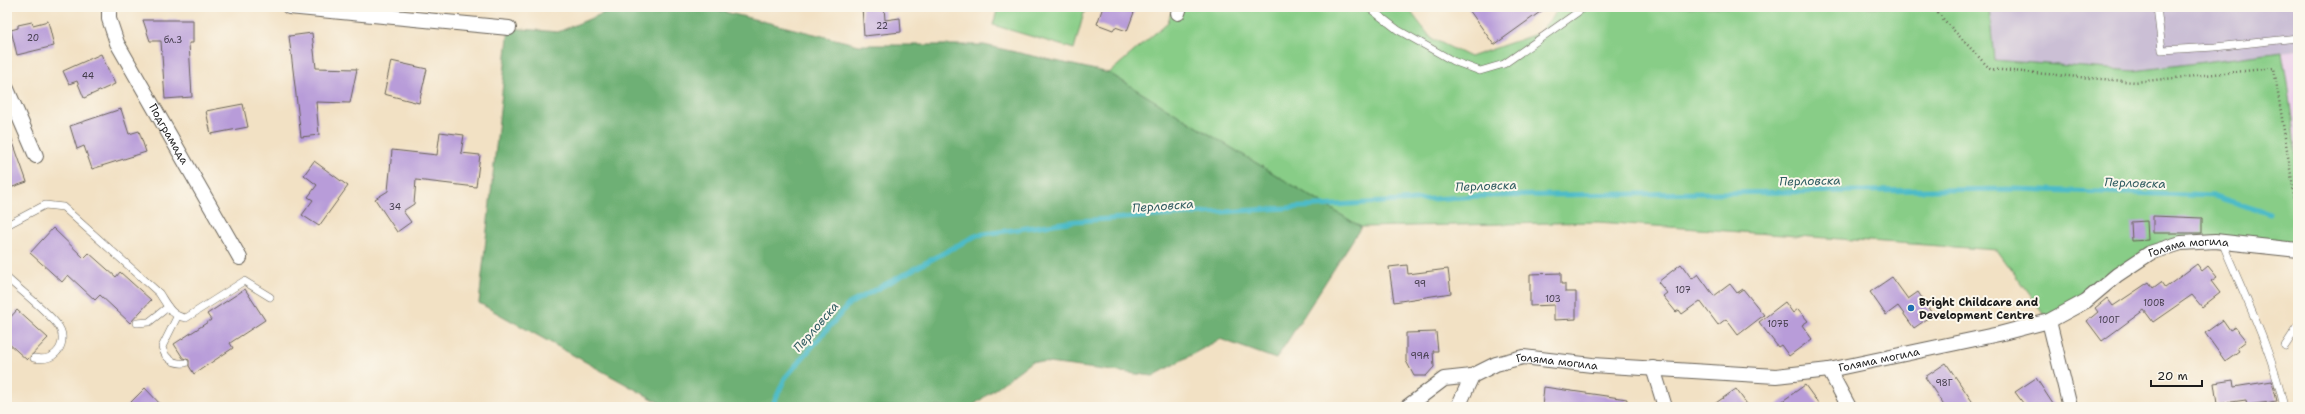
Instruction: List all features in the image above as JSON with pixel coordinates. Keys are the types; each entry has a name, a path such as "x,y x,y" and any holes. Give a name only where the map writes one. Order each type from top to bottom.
{"street":[{"name":"Подграмада","path":"109,7 109,19 117,43 240,258"},
{"path":"289,7 509,28"},
{"path":"7,89 36,156"},
{"name":"Голяма могила","path":"1472,376 1496,364 1523,357 1592,365 1776,376 1829,370 1998,334 2049,321 2086,301 2117,275 2150,253 2181,243 2222,242 2298,250"},
{"path":"2049,321 2070,407"},
{"path":"1653,368 1665,407"},
{"path":"1829,370 1849,407"},
{"path":"1407,407 1444,379 1472,376"},
{"path":"1458,407 1472,376"}],"lane":[{"path":"1368,7 1398,30 1453,61 1480,71 1504,64 1585,7"},
{"path":"2157,7 2162,50 2215,47 2298,38"},
{"path":"7,225 45,205 63,207 159,294 168,307 178,317 186,318 244,281 270,297"},
{"path":"2222,242 2280,386 2284,407"},
{"path":"7,278 54,321 61,332 61,345 58,351 47,359 34,358"},
{"path":"137,323 149,322 168,307"},
{"path":"178,317 162,348 166,357 172,362 185,363"},
{"path":"2285,346 2298,326"}],"path":[{"path":"1932,7 1990,69 2135,82 2274,68 2298,219"}],"shaded area":[{"path":"1989,7 2298,7 2298,50 2134,71 1993,60"},
{"path":"2298,50 2298,190 2292,115 2282,52"}],"green space":[{"path":"618,7 705,7 859,45 984,45 1109,73 1361,227 1276,359 1220,339 1153,376 1032,361 971,407 667,407 479,303 509,28 558,32"},
{"path":"998,7 1078,7 1085,9 1074,49 993,25"},
{"path":"1173,7 1407,7 1431,38 1470,57 1539,33 1560,7 1989,7 1994,60 2134,71 2282,52 2290,101 2297,175 2294,250 2215,241 2150,253 2049,321 1997,250 1598,222 1361,227 1109,73 1168,22"}],"building":[{"path":"862,7 884,7 885,20 900,18 901,32 864,36"},
{"path":"1103,7 1136,7 1127,31 1115,27 1113,30 1097,24"},
{"path":"1467,7 1547,7 1494,45"},
{"path":"143,20 193,20 193,43 189,43 192,97 165,99 161,41 150,41"},
{"path":"48,21 54,46 17,55 11,30 18,28 18,25 32,22 33,25"},
{"path":"312,33 316,68 357,69 350,103 316,102 319,135 301,137 289,36"},
{"path":"101,54 115,84 84,98 77,81 69,84 63,71"},
{"path":"391,61 427,69 419,103 384,94"},
{"path":"243,104 248,127 211,134 206,111"},
{"path":"121,109 129,134 139,131 146,152 92,169 84,146 77,149 70,126"},
{"path":"9,131 27,182 7,189 7,132"},
{"path":"440,132 464,135 461,153 480,155 476,187 416,180 414,204 403,211 411,222 397,232 375,199 388,191 392,150 437,155"},
{"path":"314,161 348,186 319,226 302,215 313,200 308,197 317,185 304,175"},
{"path":"2153,216 2202,218 2202,233 2153,233"},
{"path":"2147,221 2148,240 2132,241 2131,222"},
{"path":"53,228 84,258 89,253 116,277 120,272 151,300 130,323 100,295 95,300 68,275 62,282 30,253"},
{"path":"1681,264 1692,279 1698,274 1714,296 1730,284 1737,293 1743,289 1764,315 1738,335 1726,319 1718,325 1700,301 1682,314 1679,310 1676,312 1663,296 1667,293 1658,282"},
{"path":"2197,264 2202,271 2208,266 2217,277 2211,281 2220,293 2202,307 2192,295 2153,322 2144,310 2102,341 2087,321 2098,312 2095,308 2107,298 2113,306 2149,282 2153,288 2161,282 2165,288"},
{"path":"1407,265 1408,274 1448,269 1451,293 1394,302 1389,267"},
{"path":"1561,273 1561,284 1565,284 1565,292 1576,292 1576,319 1554,320 1554,305 1530,306 1530,274"},
{"path":"1892,277 1908,299 1918,292 1933,315 1914,328 1898,306 1886,315 1870,292"},
{"path":"245,289 265,320 230,343 233,348 194,374 189,366 189,360 183,358 174,344 211,320 207,314"},
{"path":"1785,302 1793,313 1798,309 1808,321 1802,325 1812,339 1789,356 1781,345 1778,347 1759,322"},
{"path":"17,310 48,338 27,360 7,342 7,321"},
{"path":"2223,320 2230,330 2235,327 2246,341 2237,348 2239,351 2225,361 2205,333"},
{"path":"1436,332 1438,351 1433,351 1434,367 1426,376 1414,376 1406,361 1406,333"},
{"path":"1946,363 1976,407 1945,407 1925,377"},
{"path":"2036,378 2055,407 2026,407 2015,392"},
{"path":"2233,380 2234,387 2272,381 2277,401 2247,405 2246,400 2217,404 2214,383"},
{"path":"1805,385 1821,407 1774,407"},
{"path":"1544,387 1627,399 1626,407 1542,407"},
{"path":"145,388 163,407 126,407"},
{"path":"1736,389 1749,407 1710,407"}],"waterway":[{"name":"Перловска","path":"772,407 785,378 849,304 977,235 1076,221 1480,196 2014,189 2214,196 2270,214"}],"place":[{"name":"Bright Childcare and Development Centre","path":"1911,308"}]}
